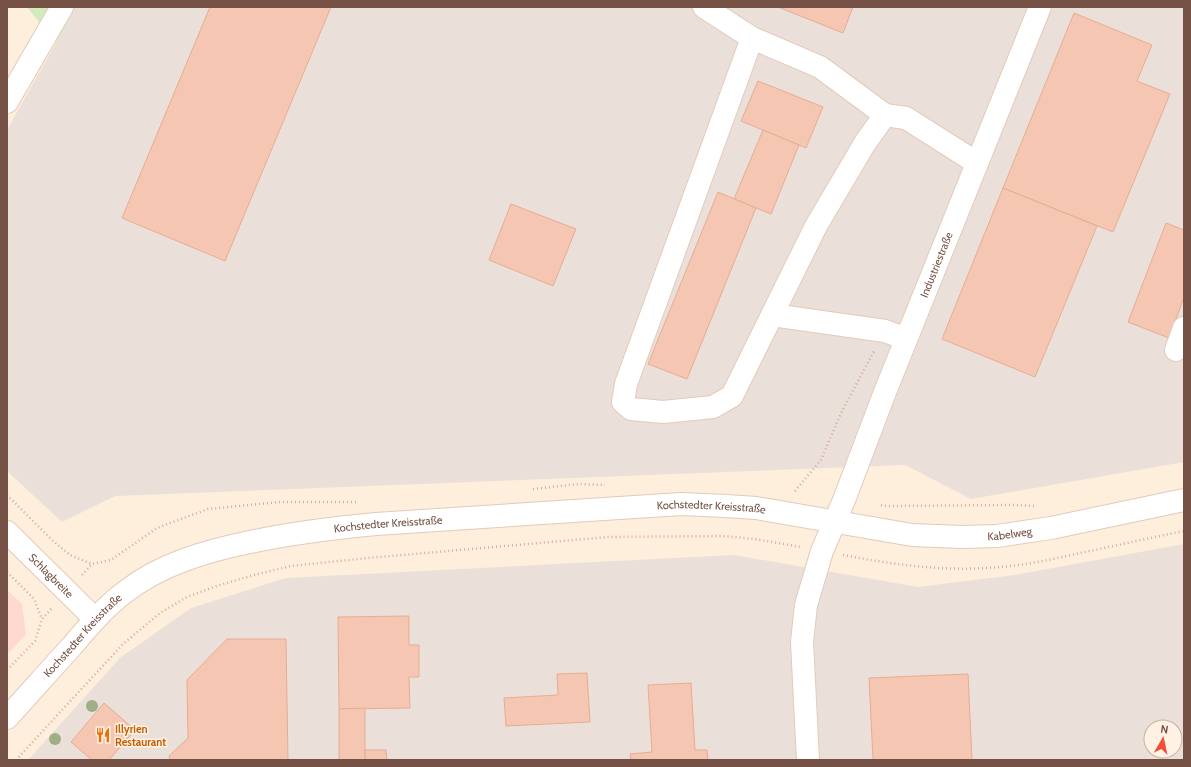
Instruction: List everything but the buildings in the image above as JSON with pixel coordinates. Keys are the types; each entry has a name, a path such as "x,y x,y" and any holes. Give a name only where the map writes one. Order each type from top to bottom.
{"street":[{"path":"7,102 62,7"},
{"path":"704,7 752,38 820,68 885,115 906,118 977,163"},
{"name":"Industriestraße","path":"808,760 802,642 806,605 822,551 1040,7"},
{"path":"752,38 626,384 623,402 631,409 663,412 713,407 732,396 816,226 865,143 885,115"},
{"path":"772,315 885,331 906,339"},
{"path":"1176,350 1184,328"},
{"name":"Kabelweg","path":"834,522 912,535 962,537 997,536 1051,528 1184,500"},
{"name":"Kochstedter Kreisstraße","path":"7,718 95,619 124,592 155,573 179,562 222,548 282,535 332,528 681,504 756,508 834,522"},
{"name":"Schlagbreite","path":"7,532 95,619"}],"path":[{"path":"795,490 821,460 842,413 885,331"},
{"path":"7,495 70,556 92,564"},
{"path":"16,760 123,644 160,614 186,597 254,575 291,566 608,537 723,536 756,539 878,562 920,567 965,569 999,568 1026,564 1184,531"},
{"path":"7,572 34,599 42,619 35,641 7,670"}],"shaded area":[{"path":"76,7 1184,7 1184,462 971,499 905,465 115,496 62,522 7,471 7,130"},
{"path":"1184,544 1184,760 28,760 121,657 191,608 286,578 734,555 918,587 1015,575"},
{"path":"7,590 22,604 26,634 7,655"}],"green space":[{"path":"27,7 76,7 56,43"}],"place":[{"name":"Illyrien Restaurant","path":"103,735"}]}
